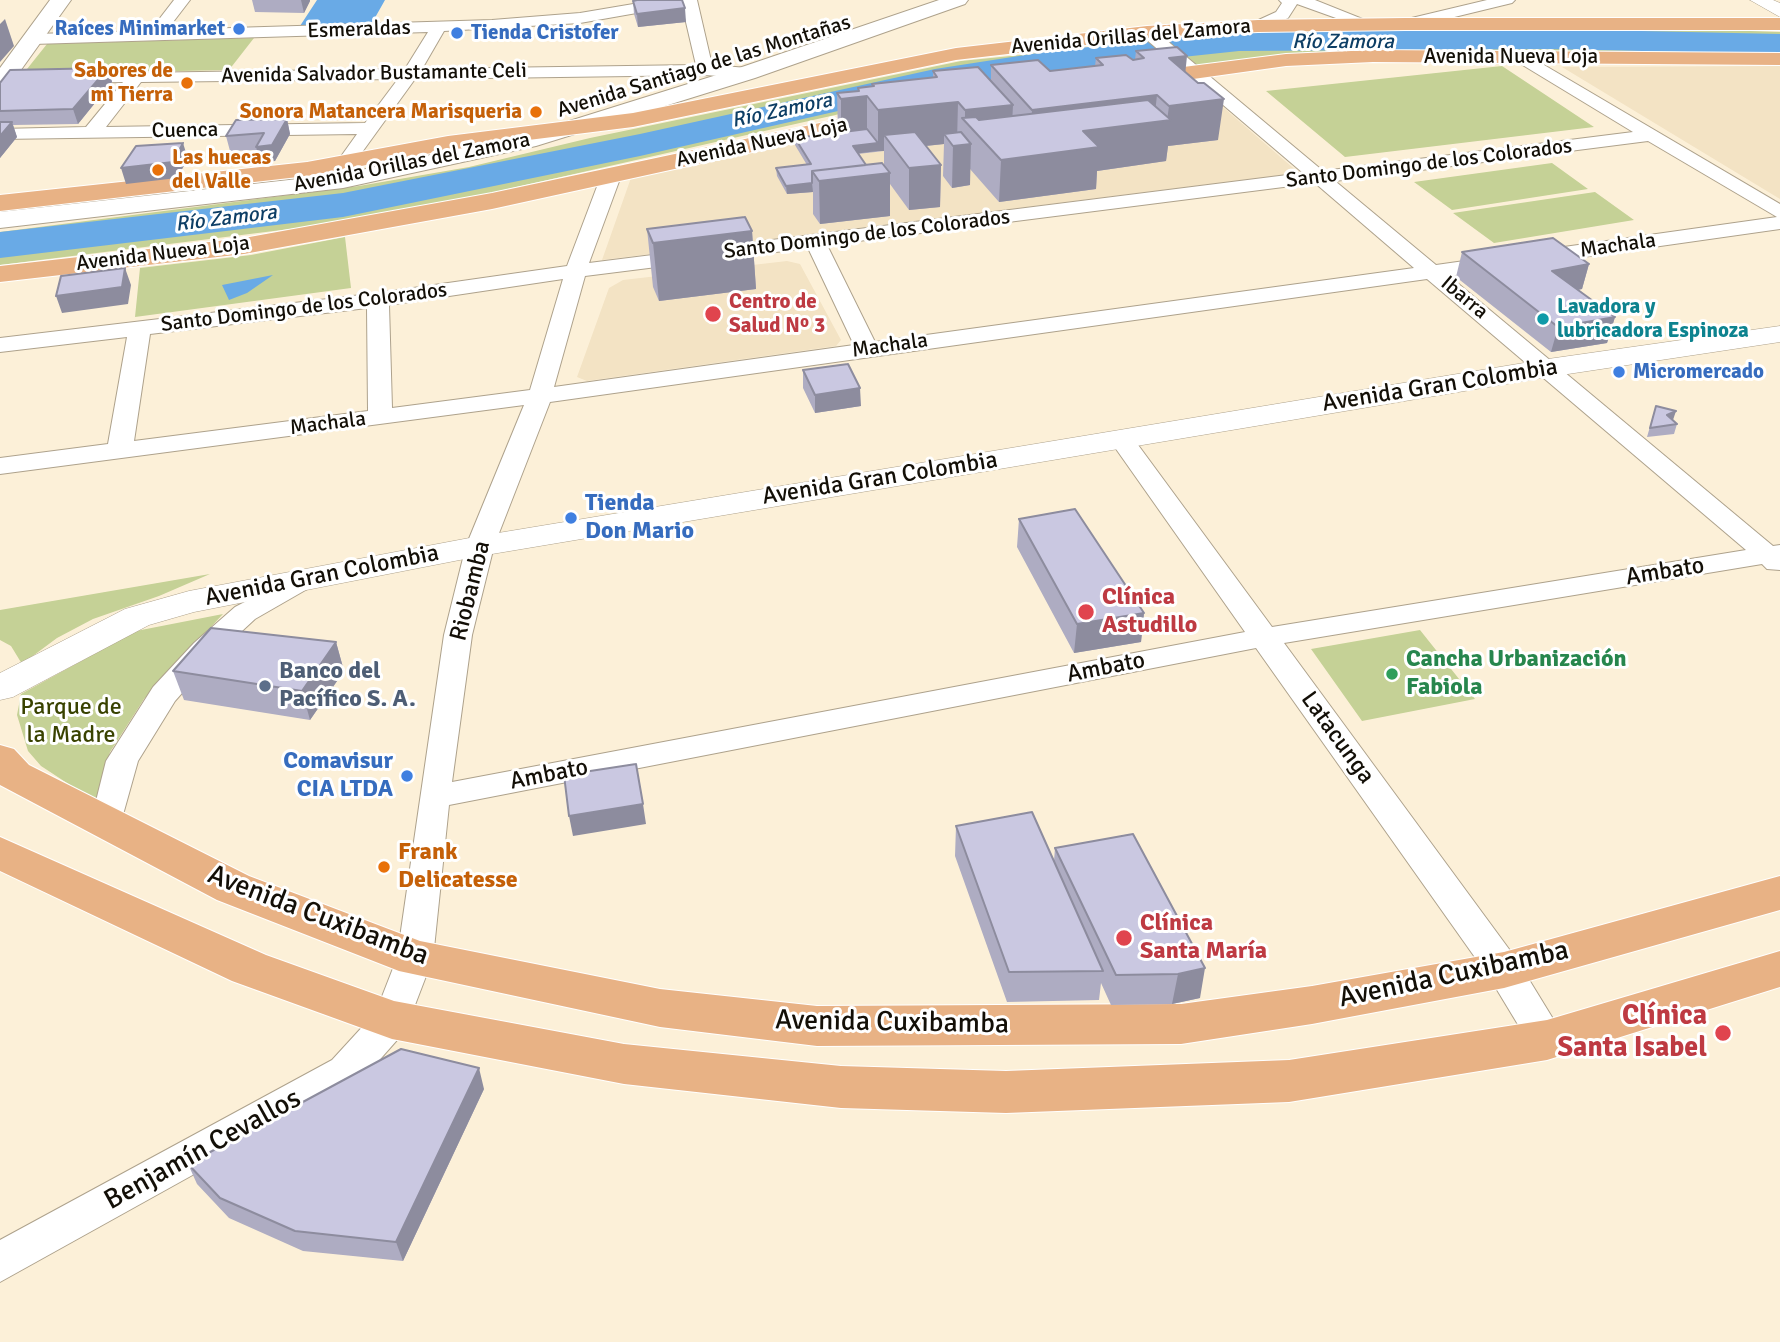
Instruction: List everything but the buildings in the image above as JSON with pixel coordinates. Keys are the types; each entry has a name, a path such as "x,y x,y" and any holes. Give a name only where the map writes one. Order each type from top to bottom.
{"main road":[{"path":"33,39 33,34 61,0"},
{"path":"1,80 33,39 45,34 75,0"},
{"name":"Avenida Santiago de las Montañas","path":"448,143 705,70 918,0"},
{"name":"Avenida Santiago de las Montañas","path":"573,128 747,73 958,0"},
{"name":"Avenida Orillas del Zamora","path":"0,203 345,172 448,143 641,118 817,80 956,54 1258,26 1780,24"},
{"name":"Avenida Nueva Loja","path":"1109,83 1190,69 1304,59 1522,57 1780,60"},
{"name":"Avenida Nueva Loja","path":"0,274 244,246 611,176 918,110"},
{"name":"Avenida Orillas del Zamora","path":"0,220 345,172 536,139 573,128"},
{"name":"Avenida Cuxibamba","path":"0,759 14,775 233,888 415,958 660,1007 817,1026 1181,1024 1312,1005 1504,970 1780,893"},
{"path":"0,853 249,968 392,1020 624,1064 841,1087 1006,1093 1289,1081 1547,1040 1780,969"}],"street":[{"path":"154,36 182,0"},
{"name":"Esmeraldas","path":"33,39 154,36 266,45 438,28 580,18 684,0"},
{"path":"689,0 705,70"},
{"path":"1258,26 1282,15 1290,2 1287,0"},
{"path":"1301,0 1367,24"},
{"path":"1405,24 1508,0"},
{"path":"1508,0 1502,6 1508,12 1525,19 1558,24"},
{"path":"1759,0 1780,11"},
{"path":"345,172 369,128 410,74 438,28"},
{"name":"Ibarra","path":"1150,35 1776,558"},
{"path":"244,76 266,45"},
{"path":"1522,57 1780,212"},
{"name":"Avenida Salvador Bustamante Celi","path":"57,78 705,70 747,73"},
{"path":"92,132 136,77"},
{"path":"1,80 30,79"},
{"name":"Cuenca","path":"0,134 369,128"},
{"name":"Santo Domingo de los Colorados","path":"0,345 377,300 576,271 1650,135"},
{"name":"Riobamba","path":"392,1020 415,958 434,797 458,635 480,545 540,396 576,271 611,176"},
{"name":"Machala","path":"0,466 540,396 1780,223"},
{"path":"815,241 867,349"},
{"path":"377,300 380,417"},
{"path":"120,449 139,329"},
{"name":"Avenida Gran Colombia","path":"0,688 137,617 189,602 480,545 1548,368 1780,334"},
{"name":"Latacunga","path":"1121,439 1504,970 1547,1040"},
{"name":"Ambato","path":"434,797 1264,637 1776,558"},
{"path":"107,821 122,761 164,694 204,650 245,613 299,582"},
{"name":"Benjamín Cevallos","path":"0,1262 346,1071 392,1020"}],"shaded area":[{"path":"1780,66 1780,199 1562,67"},
{"path":"1187,76 1299,173 602,260 632,175 932,110"},
{"name":"Centro de Salud Nº 3","path":"787,261 800,264 841,340 836,346 587,381 577,377 609,288 623,280"}],"green space":[{"path":"1662,28 1780,32 1780,56 1317,55 906,99 468,198 306,227 0,265 0,232 359,186 469,167 590,138 961,61 1198,37"},
{"path":"254,38 229,70 23,74 47,44"},
{"path":"1502,66 1594,127 1345,157 1266,91"},
{"path":"1552,163 1588,189 1452,210 1414,182"},
{"path":"1595,192 1634,220 1494,243 1453,213"},
{"path":"345,237 351,288 135,317 140,268 251,255"},
{"path":"210,574 159,596 93,619 57,638 22,664 11,646 0,640 0,610"},
{"name":"Parque de la Madre","path":"223,614 144,699 110,752 96,802 41,766 28,751 17,715 21,694 136,631"},
{"name":"Cancha Urbanización Fabiola","path":"1420,630 1475,699 1362,721 1311,649"}],"water":[{"path":"317,0 385,0 372,23 300,26"},
{"path":"273,275 247,293 229,300 222,285"}],"waterway":[{"name":"Río Zamora","path":"0,245 343,205 640,145 935,79 1051,61 1239,41 1549,39 1780,44"}],"place":[{"name":"Raíces Minimarket","path":"239,29"},
{"name":"Tienda Cristofer","path":"457,33"},
{"name":"Sabores de mi Tierra","path":"187,83"},
{"name":"Sonora Matancera Marisqueria","path":"536,112"},
{"name":"Las huecas del Valle","path":"158,170"},
{"name":"Centro de Salud Nº 3","path":"713,314"},
{"name":"Lavadora y lubricadora Espinoza","path":"1543,319"},
{"name":"Micromercado","path":"1619,372"},
{"name":"Tienda Don Mario","path":"571,518"},
{"name":"Clínica Astudillo","path":"1086,612"},
{"name":"Cancha Urbanización Fabiola","path":"1392,674"},
{"name":"Banco del Pacífico S. A.","path":"265,686"},
{"name":"Comavisur CIA LTDA","path":"407,776"},
{"name":"Frank Delicatesse","path":"384,867"},
{"name":"Clínica Santa María","path":"1124,938"},
{"name":"Clínica Santa Isabel","path":"1723,1033"}]}
